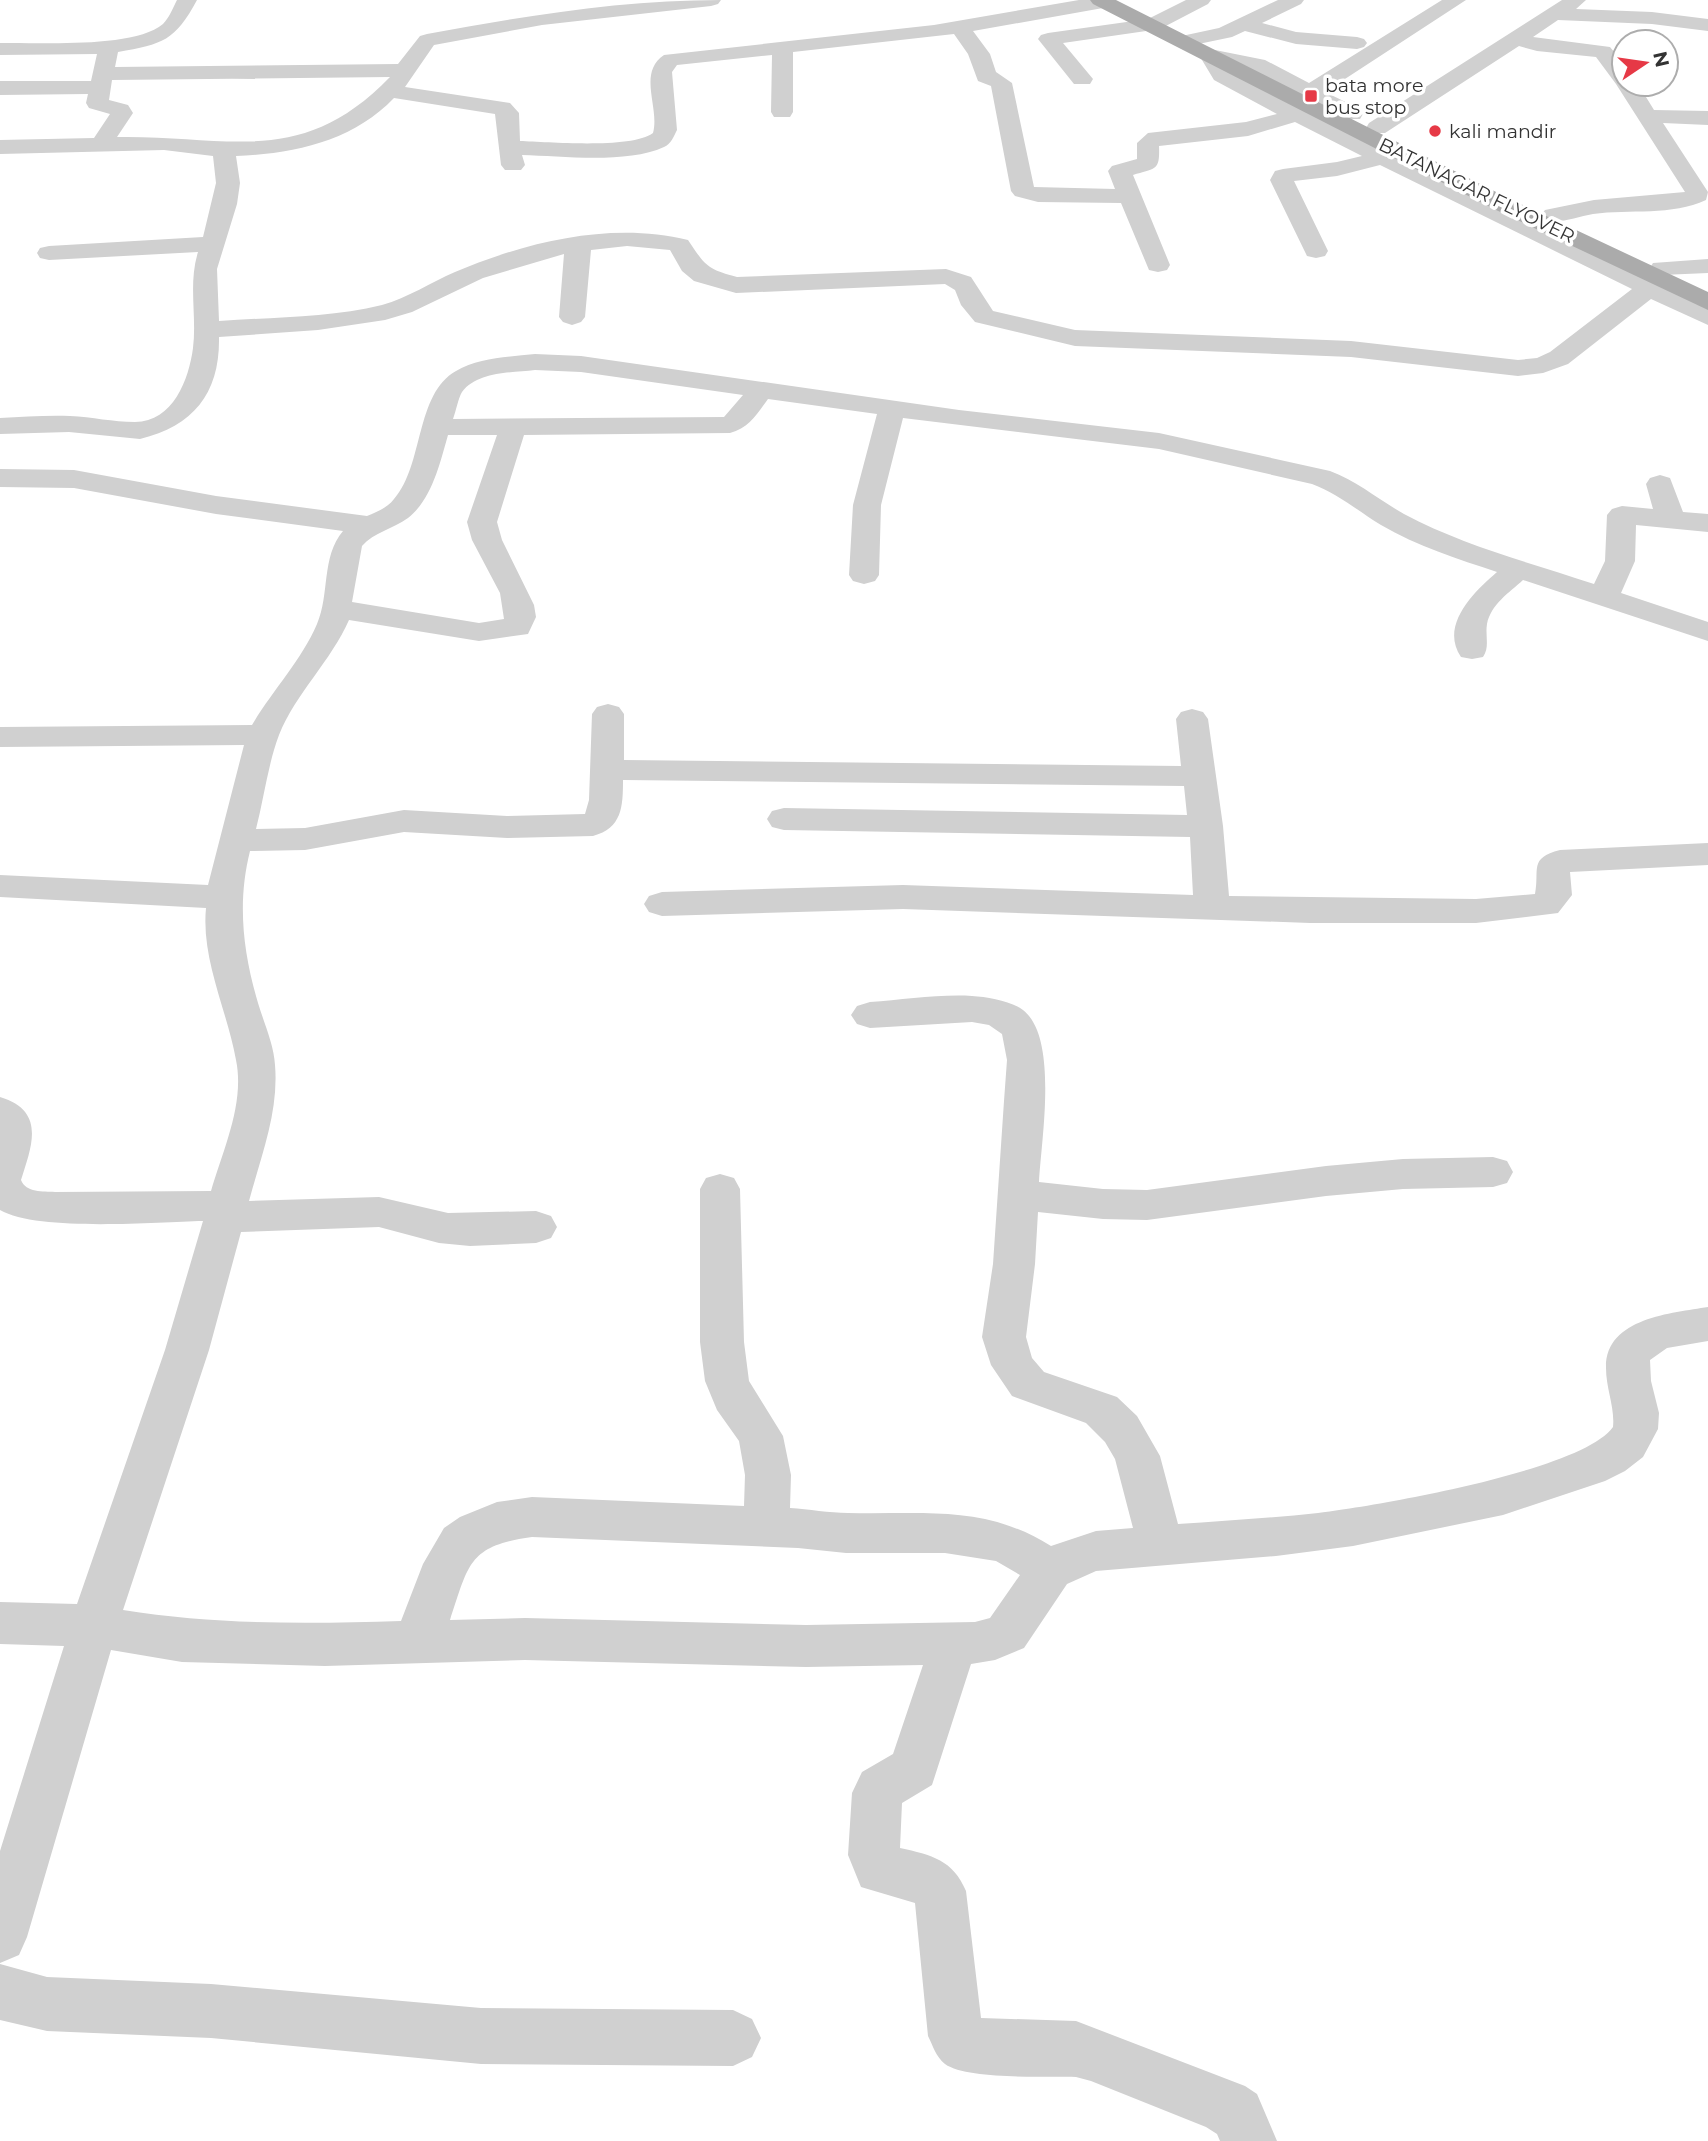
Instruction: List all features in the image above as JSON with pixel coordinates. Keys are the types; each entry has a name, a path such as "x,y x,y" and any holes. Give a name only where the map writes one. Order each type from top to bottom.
{"main road":[{"name":"BATANAGAR FLYOVER","path":"1101,1 1502,204 1708,302"}],"street":[{"path":"0,49 108,47 138,42 170,28 187,0"},
{"path":"0,147 164,143 224,150 312,140 350,121 390,91 418,47 427,40 524,11 711,0"},
{"path":"1082,79 1048,39 1153,25 1201,0"},
{"path":"1184,41 1251,0"},
{"path":"1184,41 1224,33 1294,0"},
{"path":"1301,87 1357,43 1428,0"},
{"path":"1301,87 1456,0"},
{"path":"1377,128 1576,0"},
{"path":"390,91 502,108 508,113 511,157 618,148 656,142 663,138 666,130 661,72 664,64 671,59 688,55 960,27 1101,1"},
{"path":"1555,13 1652,18 1708,25"},
{"path":"1246,24 1296,38 1357,43"},
{"path":"960,27 979,54 986,75 1001,83 1023,191 1038,195 1129,196"},
{"path":"1517,38 1537,45 1603,51 1610,60"},
{"path":"782,113 783,46"},
{"path":"102,143 122,113 97,103 108,47"},
{"path":"1210,55 1257,65 1553,215 1708,317"},
{"path":"1210,55 1222,75 1380,158 1655,283 1697,284"},
{"path":"0,88 102,80 405,70"},
{"path":"1553,215 1594,207 1687,200 1698,195 1636,98"},
{"path":"1158,265 1120,171 1148,163 1150,140 1248,129 1296,115"},
{"path":"1648,116 1708,118"},
{"path":"0,426 69,424 140,431 166,422 184,407 196,389 206,348 205,269 227,193 224,150"},
{"path":"1315,251 1282,180 1283,176 1337,169 1380,158"},
{"path":"205,330 349,318 385,312 406,306 489,267 579,245 621,240 670,242 679,245 691,266 703,276 736,285 946,276 957,278 966,283 978,312 984,317 1075,338 1328,347 1518,368 1542,365 1559,358 1655,283 1708,266"},
{"path":"49,253 212,244"},
{"path":"572,317 579,245"},
{"path":"0,1937 94,1626 187,1350 257,1101 256,1062 230,973 223,916 227,874 263,735 280,705 323,644 336,609 347,545 357,533 396,513 408,502 438,427 449,390 464,377 481,369 505,365 535,362 581,364 892,408 1159,441 1320,477 1419,532 1461,550 1708,632"},
{"path":"438,427 730,425 741,417 761,390"},
{"path":"864,575 867,505 892,408"},
{"path":"336,609 479,632 517,627 521,621 520,604 489,547 482,526 484,507 507,453 512,427"},
{"path":"0,478 74,479 216,505 373,526"},
{"path":"1660,484 1670,518"},
{"path":"1604,596 1620,561 1622,515 1708,523"},
{"path":"1461,637 1479,604 1518,568"},
{"path":"236,840 305,839 363,826 404,821 507,827 593,825 603,818 606,800 608,714"},
{"path":"1192,719 1206,826 1212,908"},
{"path":"0,737 263,735"},
{"path":"606,770 1199,776"},
{"path":"784,820 1206,826"},
{"path":"662,904 903,897 1212,908 1476,911 1536,907 1551,900 1554,895 1552,870 1560,861 1708,854"},
{"path":"0,886 225,898"},
{"path":"870,1015 972,1009 997,1013 1011,1020 1020,1032 1026,1060 1019,1195 1014,1264 1004,1337 1013,1365 1028,1384 1101,1410 1121,1429 1137,1456 1161,1546"},
{"path":"0,1111 9,1117 14,1138 1,1180 7,1195 23,1204 227,1212 379,1212 397,1213 433,1227 451,1229 536,1227"},
{"path":"1019,1195 1102,1204 1147,1205 1352,1178 1493,1172"},
{"path":"720,1189 722,1342 727,1381 733,1397 761,1436 768,1475 766,1527"},
{"path":"0,1623 94,1626 182,1641 325,1645 524,1639 806,1646 975,1643 995,1639 1007,1633 1050,1570 1069,1559 1096,1551 1304,1534 1508,1496 1555,1481 1609,1457 1631,1442 1637,1432 1637,1414 1626,1362 1631,1349 1644,1339 1708,1324"},
{"path":"418,1642 446,1564 460,1542 497,1522 532,1517 846,1533 945,1533 1009,1544 1050,1570"},
{"path":"954,1643 914,1768 898,1781 881,1787 877,1793 874,1855 879,1869 927,1880 935,1884 940,1891 956,2036 965,2045 1076,2049 1091,2053 1225,2106 1237,2115 1249,2141"},
{"path":"0,1990 3,1994 47,2004 211,2011 481,2036 733,2038"}],"place":[{"name":"bata more bus stop","path":"1311,96"},
{"name":"kali mandir","path":"1435,131"}]}
